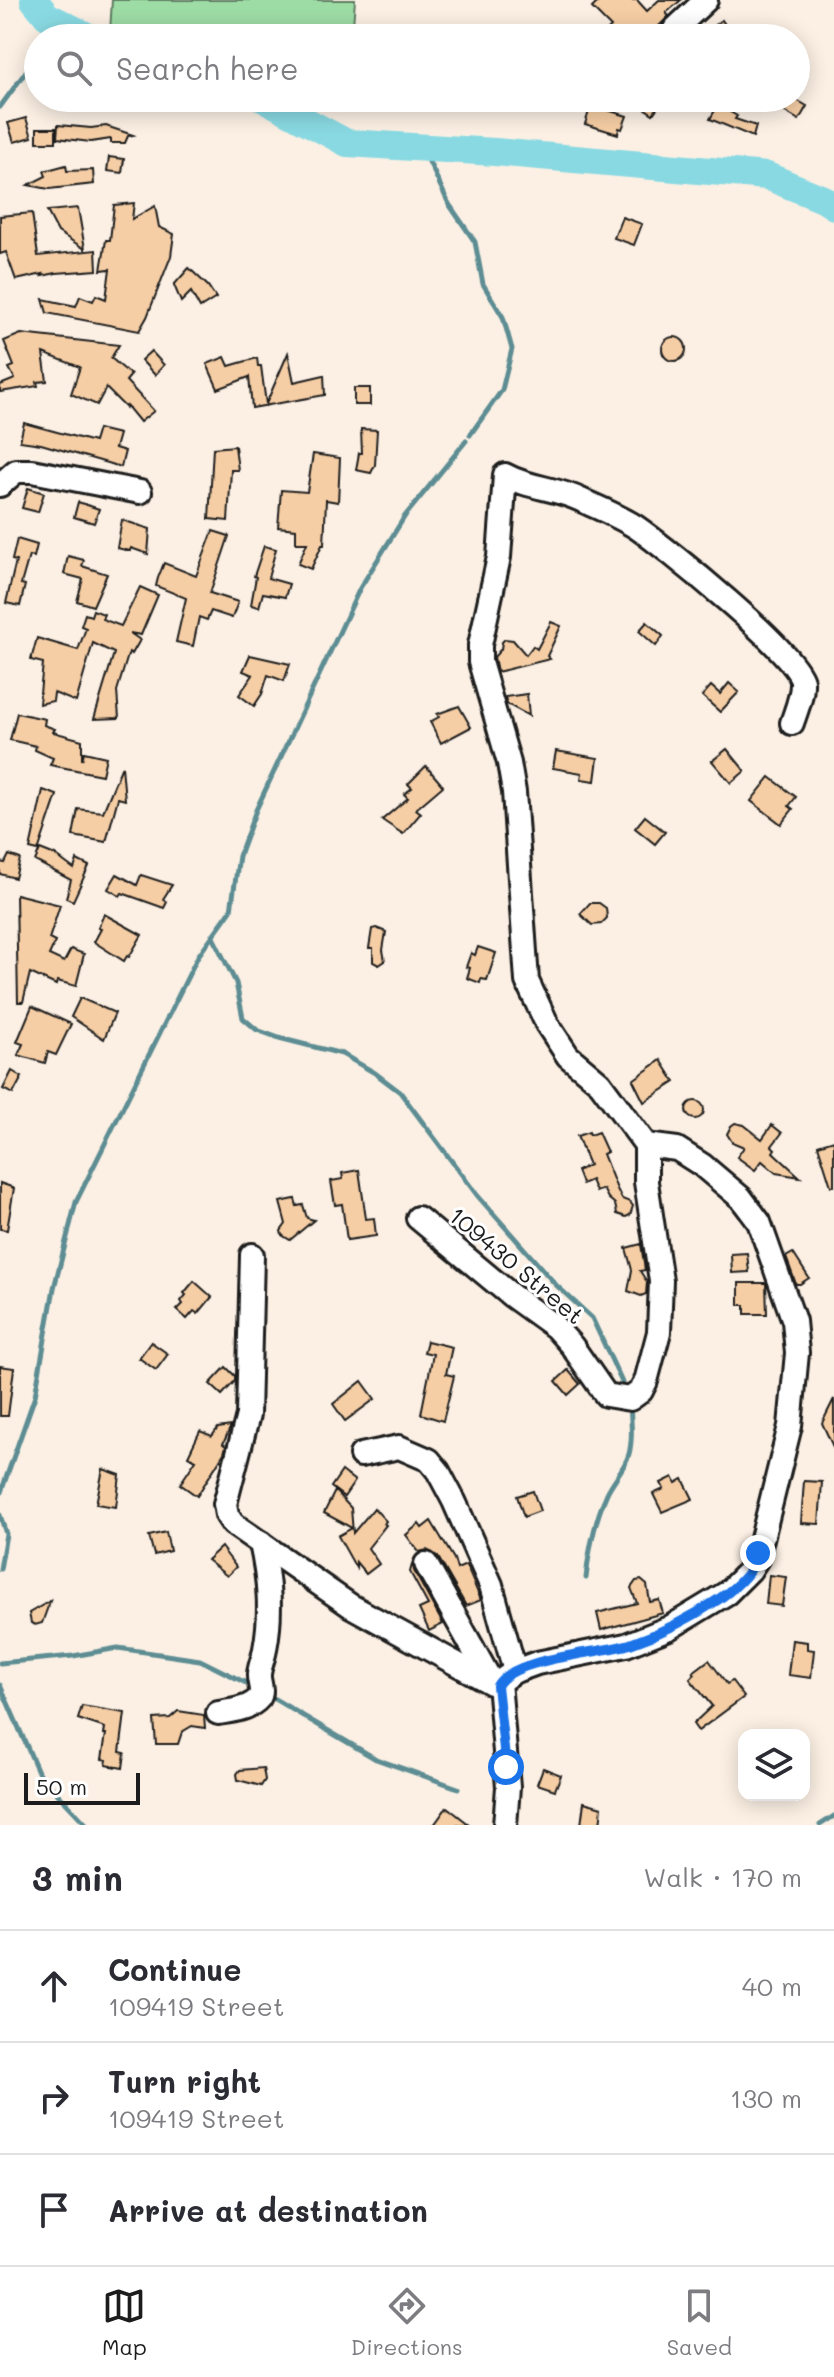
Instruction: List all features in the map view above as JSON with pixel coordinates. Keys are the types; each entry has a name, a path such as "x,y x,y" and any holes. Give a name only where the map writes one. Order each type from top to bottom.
{"street":[{"path":"680,24 706,0"},
{"path":"0,485 16,471 32,471 140,492"},
{"path":"494,1683 537,1663 626,1645 669,1628 727,1593 750,1570 758,1553 790,1426 797,1353 794,1321 759,1222 741,1198 702,1165 677,1149 646,1145 600,1083 568,1056 547,1024 527,981 514,792 509,763 480,662 481,637 499,557 505,475 576,497 634,526 700,577 791,661 802,680 792,723"},
{"name":"109430 Street","path":"418,1218 512,1296 555,1327 606,1395 630,1399 641,1391 646,1381 659,1332 661,1281 646,1182 646,1145"},
{"path":"252,1255 248,1415 225,1504 227,1515 233,1524 390,1629 494,1683"},
{"path":"361,1455 399,1447 429,1460 438,1471 491,1585 515,1671"},
{"path":"218,1713 242,1709 258,1699 261,1691 258,1675 265,1651 271,1605 261,1543"},
{"path":"426,1564 494,1683 508,1787 505,1825"}],"green space":[{"path":"112,0 355,0 353,24 110,24"}],"building":[{"path":"600,0 637,0 647,11 659,0 681,0 666,13 669,16 661,24 608,24 592,8"},
{"path":"589,112 614,112 627,116 618,134 585,124"},
{"path":"714,112 730,112 737,116 735,119 756,126 753,137 710,119"},
{"path":"785,112 804,112 799,120"},
{"path":"26,118 32,137 14,142 8,123"},
{"path":"58,125 106,126 133,135 128,136 125,143 111,143 111,139 91,142 57,138"},
{"path":"37,128 56,128 56,142 37,142"},
{"path":"109,157 124,159 122,173 107,171"},
{"path":"66,165 67,171 93,170 94,184 49,189 28,185 46,176 44,171"},
{"path":"134,203 132,219 155,206 159,227 174,234 171,256 139,331 47,313 43,299 76,306 80,296 93,301 96,295 106,299 110,269 101,270 106,240 110,240 114,205"},
{"path":"78,208 85,249 58,232 47,211"},
{"path":"32,213 38,256 96,250 97,270 43,274 16,280 6,252 0,254 0,216"},
{"path":"622,217 642,224 634,245 614,238"},
{"path":"189,268 216,298 200,308 191,292 181,302 174,285"},
{"path":"21,334 119,345 111,358 131,375 126,381 154,411 140,422 106,388 97,405 71,394 80,367 43,353 47,381 37,382 38,386 0,392 0,385 15,379 9,368 14,366 4,341"},
{"path":"674,337 683,340 686,349 683,358 674,361 665,358 662,349 665,340"},
{"path":"151,351 164,365 155,375 141,360"},
{"path":"288,353 294,382 324,375 325,395 252,408 249,377 218,389 207,364 225,357 229,366 257,358 266,404"},
{"path":"354,388 370,388 370,405 354,405"},
{"path":"24,423 94,442 98,429 119,434 115,448 125,451 121,467 20,441"},
{"path":"361,429 377,430 375,465 371,473 356,470 359,453 362,453"},
{"path":"235,446 238,470 231,470 228,521 209,519 213,448"},
{"path":"313,454 340,458 338,502 326,500 324,545 311,569 298,564 307,543 296,543 296,529 278,527 281,490 307,492"},
{"path":"28,488 44,493 38,512 22,508"},
{"path":"78,502 99,509 94,523 74,517"},
{"path":"122,520 150,529 148,554 131,548 130,551 117,548"},
{"path":"213,531 229,536 210,593 238,602 232,618 211,611 207,620 199,617 193,646 176,642 186,598 156,586 158,578 164,563 196,576"},
{"path":"17,539 37,545 34,557 29,556 21,584 25,585 20,606 6,603 16,561 12,560"},
{"path":"264,546 276,549 268,578 289,584 285,597 263,593 259,607 251,605 254,576"},
{"path":"68,556 84,560 82,566 107,574 93,606 77,601 83,579 64,574"},
{"path":"140,587 158,595 141,635 130,633 140,640 132,654 129,652 117,691 119,718 94,719 114,653 93,643 76,702 54,693 53,701 39,704 43,663 31,660 37,638 78,650 86,628 81,626 85,614 91,616 93,610 104,614 102,619 121,626"},
{"path":"551,622 561,626 547,656 550,659 497,672 494,657 505,639 513,640 526,655 533,646 537,649"},
{"path":"647,622 663,636 656,646 639,631"},
{"path":"250,655 290,664 284,681 268,675 254,706 239,695 253,675 243,671"},
{"path":"729,683 739,692 720,712 702,696 711,686 720,694"},
{"path":"527,694 529,716 507,704 505,697"},
{"path":"459,706 471,727 441,743 430,722 439,717 437,714"},
{"path":"17,713 45,719 44,725 55,729 53,732 82,740 82,760 84,752 106,757 102,775 50,765 53,758 35,750 36,746 10,740"},
{"path":"727,749 745,771 731,783 712,761"},
{"path":"556,751 598,758 595,781 581,779 582,773 553,768"},
{"path":"122,766 125,800 118,798 106,842 73,836 78,809 103,812"},
{"path":"426,766 443,786 416,809 421,813 403,834 382,820 408,798 404,794 412,788 408,784"},
{"path":"770,777 796,797 789,806 793,809 781,824 751,801"},
{"path":"43,790 57,795 38,851 30,849"},
{"path":"645,816 665,832 655,844 635,828"},
{"path":"40,849 55,855 74,869 77,860 89,866 73,901 66,898 71,880 35,861"},
{"path":"9,855 20,859 15,878 0,874 0,862 5,863"},
{"path":"117,874 137,885 141,875 172,885 163,899 167,902 164,908 122,893 120,896 108,889"},
{"path":"16,894 60,905 49,939 55,942 49,955 64,962 71,949 84,954 76,986 57,981 56,985 30,973 23,1002 18,1002"},
{"path":"590,903 599,903 606,908 607,918 601,924 592,925 580,914"},
{"path":"104,914 142,935 124,961 94,942"},
{"path":"372,929 386,932 385,961 379,965 373,962 373,948 369,948"},
{"path":"478,947 496,953 487,980 481,979 480,983 467,978 470,968 466,967 471,953 475,955"},
{"path":"80,998 115,1013 104,1039 71,1017"},
{"path":"32,1006 71,1024 56,1055 48,1052 45,1063 18,1055 23,1044 17,1042"},
{"path":"661,1060 675,1082 644,1102 633,1080"},
{"path":"12,1071 22,1077 13,1094 3,1089"},
{"path":"695,1101 704,1110 695,1119 686,1110"},
{"path":"735,1123 744,1125 762,1139 772,1125 782,1133 772,1146 775,1149 773,1152 800,1177 776,1173 762,1161 755,1170 737,1157 744,1147 732,1142 727,1134"},
{"path":"589,1132 590,1135 598,1132 617,1189 622,1199 633,1206 626,1217 617,1214 615,1204 603,1189 596,1192 591,1180 582,1184 577,1171 589,1165 577,1136"},
{"path":"834,1140 834,1186 831,1186 818,1145"},
{"path":"359,1170 366,1219 374,1218 376,1236 347,1240 342,1204 335,1205 331,1181 343,1179 342,1173"},
{"path":"0,1183 14,1188 7,1230 0,1229"},
{"path":"295,1199 297,1206 303,1205 307,1218 314,1220 290,1240 282,1235 286,1224 280,1202"},
{"path":"641,1244 645,1270 640,1271 647,1282 646,1294 641,1296 628,1291 632,1270 626,1248"},
{"path":"747,1253 749,1272 732,1273 731,1254"},
{"path":"793,1253 809,1278 800,1284 796,1284 786,1257"},
{"path":"194,1281 212,1297 198,1314 194,1311 187,1319 177,1310 183,1304 184,1293"},
{"path":"739,1283 766,1283 767,1314 745,1314 745,1305 739,1305"},
{"path":"427,1341 452,1347 446,1374 454,1376 443,1421 421,1414 433,1354 424,1352"},
{"path":"151,1342 168,1354 156,1370 139,1358"},
{"path":"0,1366 14,1368 8,1416 0,1416"},
{"path":"226,1367 235,1376 235,1381 222,1395 210,1384"},
{"path":"568,1370 580,1384 568,1395 556,1381"},
{"path":"362,1381 375,1399 345,1421 333,1404"},
{"path":"834,1399 834,1449 822,1423"},
{"path":"231,1426 223,1444 226,1446 224,1453 197,1496 180,1484 196,1460 188,1456 200,1431 212,1436 218,1428"},
{"path":"103,1469 120,1475 116,1507 96,1504"},
{"path":"342,1471 355,1481 344,1497 331,1487"},
{"path":"673,1477 676,1483 683,1479 693,1499 662,1512 653,1494 664,1489 661,1483"},
{"path":"804,1481 822,1482 819,1524 801,1523"},
{"path":"335,1491 351,1508 353,1533 374,1508 386,1521 368,1548 379,1564 366,1574 356,1562 356,1568 338,1536 352,1528 324,1513"},
{"path":"533,1491 540,1511 524,1517 517,1496"},
{"path":"431,1521 457,1569 466,1565 481,1600 466,1606 438,1557 427,1550 419,1552 406,1535 419,1524 422,1528"},
{"path":"166,1532 170,1551 154,1555 149,1536"},
{"path":"221,1547 236,1567 227,1576 207,1560"},
{"path":"413,1561 414,1571 443,1624 429,1631 419,1609 428,1605 410,1572"},
{"path":"769,1575 786,1577 782,1606 766,1604"},
{"path":"641,1580 647,1585 650,1602 659,1600 663,1613 601,1630 597,1613 637,1603 631,1588"},
{"path":"50,1601 42,1623 31,1623 29,1613"},
{"path":"792,1640 807,1642 807,1649 814,1650 811,1678 788,1675"},
{"path":"709,1660 727,1684 732,1681 744,1697 698,1731 693,1724 712,1706 690,1679 695,1674 693,1672"},
{"path":"82,1706 125,1713 120,1752 125,1753 123,1768 106,1765 107,1760 102,1759 105,1728 78,1719"},
{"path":"178,1711 204,1715 205,1728 192,1726 182,1732 178,1744 156,1744 154,1719 170,1718"},
{"path":"263,1768 265,1780 261,1786 238,1780 240,1770"},
{"path":"543,1768 561,1775 555,1790 537,1784"},
{"path":"584,1802 602,1807 600,1825 581,1825"},
{"path":"447,1807 470,1825 434,1825"}],"waterway":[{"path":"34,0 47,16 63,24"},
{"path":"0,107 24,74"},
{"path":"289,112 347,143 495,152 767,176 834,206"},
{"path":"422,147 449,204 475,242 483,284 503,317 512,349 502,390 470,435"},
{"path":"0,1495 35,1396 54,1288 76,1202 198,956 231,910 239,856 256,810 360,588 405,516 466,441"},
{"path":"213,937 236,983 243,1018 257,1030 342,1054 400,1092 477,1195 556,1285 592,1318 626,1391"},
{"path":"586,1578 599,1514 629,1454 630,1404"},
{"path":"0,1515 6,1534 0,1569"},
{"path":"0,1663 118,1648 200,1660 254,1687"},
{"path":"0,1685 39,1774 87,1825"},
{"path":"266,1694 376,1759 458,1788"},
{"path":"820,1825 834,1816"}],"route":[{"path":"506,1767 497,1686 505,1676 537,1663 626,1645 669,1628 727,1593 755,1565 758,1553"}]}
